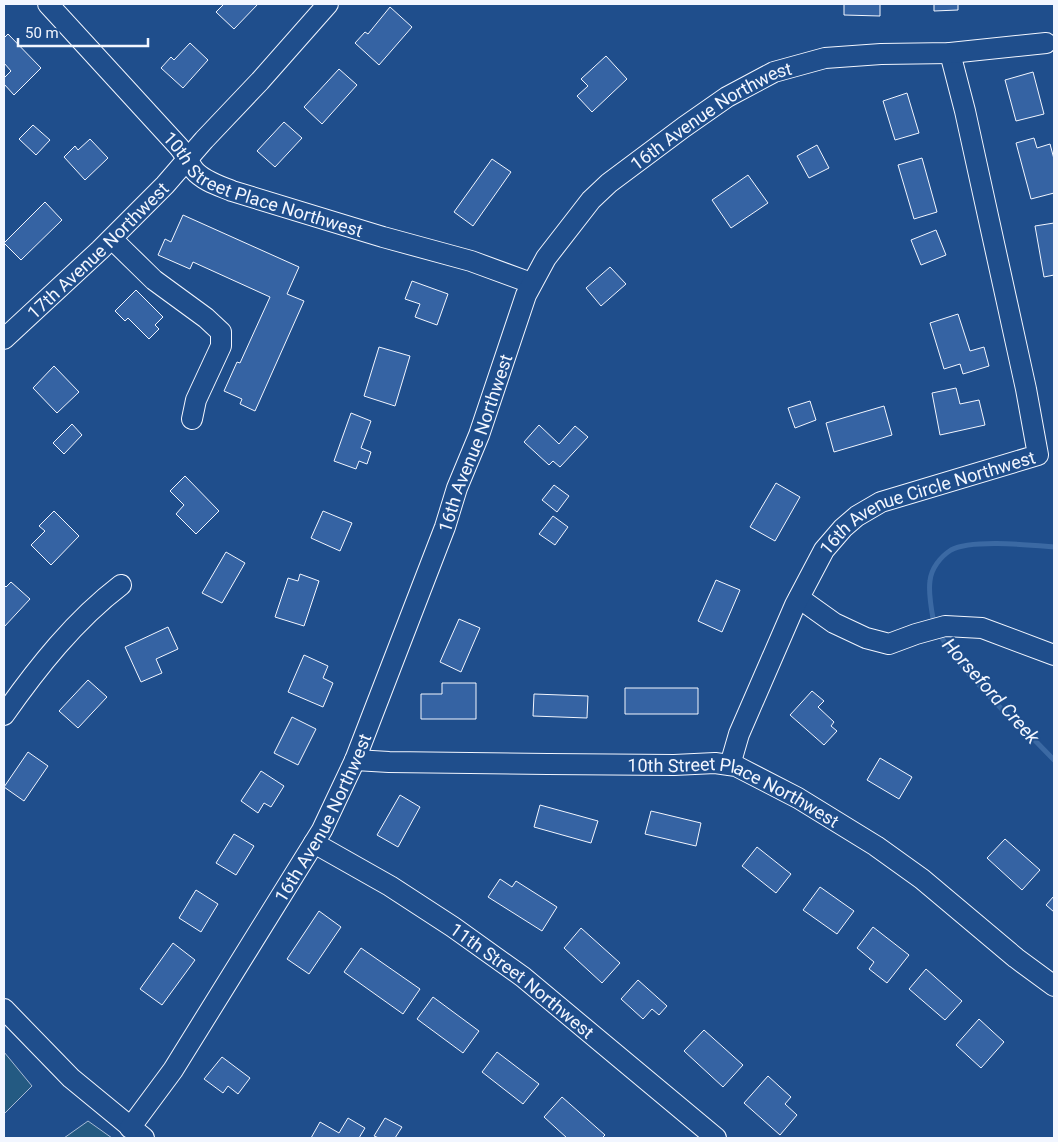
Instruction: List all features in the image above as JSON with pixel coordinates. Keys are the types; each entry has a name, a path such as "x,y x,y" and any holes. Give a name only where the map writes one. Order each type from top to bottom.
{"street":[{"name":"10th Street Place Northwest","path":"48,4 188,158 195,171 209,181 232,191 383,237 471,261 531,283"},
{"name":"17th Avenue Northwest","path":"5,334 112,239 165,185 328,4"},
{"name":"16th Avenue Northwest","path":"137,1133 173,1070 314,843 344,784 445,527 457,488 479,434 510,337 531,283 546,258 591,200 640,158 727,97 774,72 825,58 881,54 950,53 1046,43"},
{"name":"16th Avenue Circle Northwest","path":"730,765 739,734 798,598 824,550 843,528 870,507 881,502 1038,455 1026,389 965,111 950,53"},
{"path":"112,239 154,280 206,318 221,332 221,346 196,400 192,419"},
{"path":"4,715 65,638 100,601 121,585"},
{"path":"798,598 834,623 866,638 889,644 945,626 982,628 1054,655"},
{"name":"10th Street Place Northwest","path":"355,760 674,765 715,763 736,766 798,798 876,846 922,879 1016,958 1054,986"},
{"name":"11th Street Northwest","path":"314,843 390,886 523,976 716,1138"},
{"path":"4,1009 72,1078 137,1133"}],"shaded area":[{"path":"4,1052 32,1086 4,1114"},
{"path":"88,1121 112,1138 64,1138"}],"building":[{"path":"224,4 258,4 234,29 216,12"},
{"path":"844,4 880,4 880,16 844,15"},
{"path":"934,4 958,4 958,10 934,11"},
{"path":"390,7 412,27 379,65 355,43 365,32 368,34"},
{"path":"8,34 41,68 14,95 4,84 4,78 11,71 4,63 4,38"},
{"path":"190,43 208,60 183,88 161,68 171,57 174,60"},
{"path":"606,56 627,79 592,112 577,96 588,86 581,79"},
{"path":"339,69 357,85 322,124 304,107"},
{"path":"1033,72 1044,114 1016,121 1005,80"},
{"path":"907,93 919,133 895,140 883,101"},
{"path":"284,122 302,138 275,167 257,151"},
{"path":"33,125 50,140 36,155 19,139"},
{"path":"1034,138 1037,148 1050,144 1054,159 1054,193 1031,199 1016,143"},
{"path":"90,139 108,158 85,180 64,157 75,146 78,150"},
{"path":"817,145 829,168 809,178 797,156"},
{"path":"922,158 937,212 914,219 898,165"},
{"path":"492,159 511,172 473,226 454,212"},
{"path":"748,175 768,203 731,228 712,200"},
{"path":"45,202 62,220 21,260 4,243"},
{"path":"183,215 299,267 287,294 304,301 255,411 240,404 242,399 224,391 237,362 240,363 270,297 193,262 190,269 158,255 165,239 171,242"},
{"path":"1054,223 1054,275 1044,277 1035,226"},
{"path":"936,230 946,255 921,265 911,240"},
{"path":"610,267 626,284 601,306 586,288"},
{"path":"412,281 448,294 437,325 415,317 420,304 405,299"},
{"path":"136,290 163,317 155,325 159,329 149,339 128,318 125,321 115,311"},
{"path":"958,314 970,351 984,347 989,366 963,374 960,364 944,369 930,323"},
{"path":"379,347 410,356 395,406 364,396"},
{"path":"54,366 79,392 57,413 33,388"},
{"path":"956,388 960,404 979,400 985,425 940,435 932,393"},
{"path":"810,401 816,420 795,428 788,408"},
{"path":"884,406 892,435 834,452 826,423"},
{"path":"351,413 371,421 361,448 371,452 367,464 359,461 356,469 334,461"},
{"path":"72,424 82,435 64,454 53,443"},
{"path":"539,425 559,444 575,426 588,437 560,467 553,461 549,465 524,442"},
{"path":"185,476 219,511 196,534 176,514 184,505 170,491"},
{"path":"776,483 800,497 775,541 750,527"},
{"path":"554,485 569,496 557,512 542,500"},
{"path":"54,511 79,536 51,565 31,545 45,531 39,526"},
{"path":"323,511 352,523 340,551 311,538"},
{"path":"553,516 568,527 555,545 539,534"},
{"path":"226,552 245,563 222,603 202,593"},
{"path":"300,574 319,581 304,626 275,617 288,578 298,581"},
{"path":"716,580 740,590 722,632 698,621"},
{"path":"11,582 30,599 4,627 4,585 6,587"},
{"path":"459,619 480,628 461,672 440,662"},
{"path":"168,627 178,649 156,659 162,673 141,682 125,647"},
{"path":"304,655 328,666 323,678 333,683 323,707 288,692"},
{"path":"88,680 107,697 78,728 59,711"},
{"path":"442,683 476,683 476,719 421,719 421,694 442,694"},
{"path":"625,688 698,688 698,714 625,714"},
{"path":"812,691 824,701 818,707 834,722 831,726 837,731 824,745 790,715"},
{"path":"534,694 588,696 587,718 533,716"},
{"path":"292,717 316,729 298,765 274,753"},
{"path":"28,752 48,766 24,801 4,787"},
{"path":"880,758 912,777 899,799 867,780"},
{"path":"261,771 284,786 271,807 264,803 258,813 241,801"},
{"path":"400,795 420,807 398,847 377,835"},
{"path":"540,805 598,821 591,843 534,827"},
{"path":"651,811 701,823 696,846 645,834"},
{"path":"234,834 254,846 236,875 216,863"},
{"path":"1005,839 1040,870 1022,890 987,858"},
{"path":"757,847 791,874 776,893 742,866"},
{"path":"500,879 512,887 516,881 557,907 542,931 488,897"},
{"path":"820,887 854,911 837,934 803,910"},
{"path":"196,890 218,904 201,932 179,918"},
{"path":"1054,896 1054,912 1046,905"},
{"path":"319,911 341,927 309,974 287,959"},
{"path":"873,927 909,955 887,983 869,969 874,962 857,948"},
{"path":"581,928 620,963 602,983 564,948"},
{"path":"173,943 195,960 162,1005 140,989"},
{"path":"361,948 420,989 403,1014 344,972"},
{"path":"926,969 962,1001 945,1020 909,989"},
{"path":"638,980 667,1006 659,1015 652,1009 643,1019 621,999"},
{"path":"433,997 479,1031 463,1053 417,1019"},
{"path":"979,1019 1004,1042 981,1068 956,1045"},
{"path":"704,1030 743,1065 723,1087 684,1051"},
{"path":"497,1052 539,1084 523,1104 482,1072"},
{"path":"222,1057 250,1078 238,1094 228,1086 223,1093 204,1079"},
{"path":"768,1076 791,1097 785,1104 797,1115 780,1135 744,1103"},
{"path":"562,1097 605,1135 602,1138 567,1138 544,1117"},
{"path":"348,1118 365,1128 359,1138 311,1138 320,1122 339,1133"},
{"path":"385,1118 402,1127 395,1138 379,1138 374,1136"}],"waterway":[{"name":"Horseford Creek","path":"934,624 930,597 932,572 943,556 951,550 986,544 1054,547"},
{"name":"Horseford Creek","path":"939,633 954,656 972,678 1054,760"}]}
